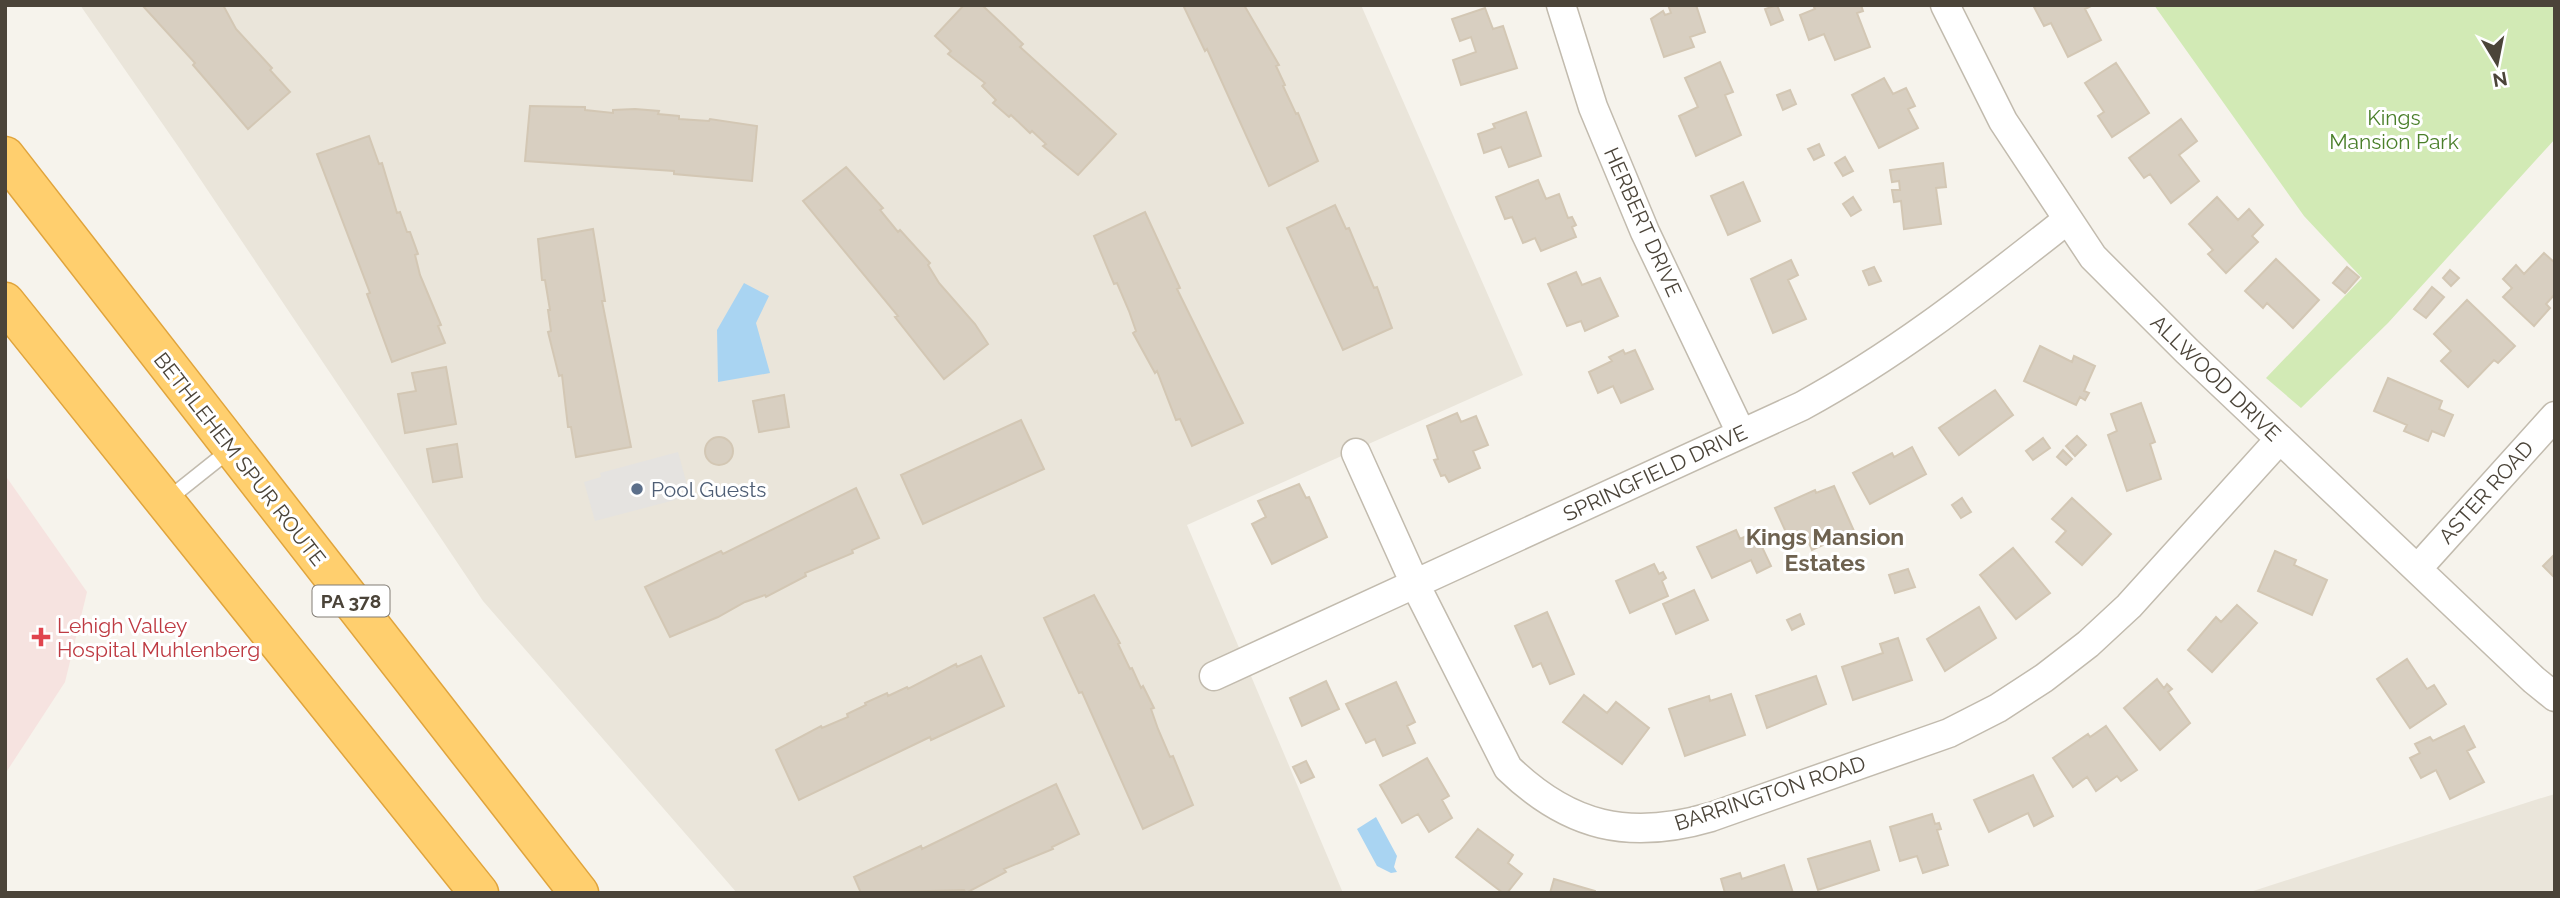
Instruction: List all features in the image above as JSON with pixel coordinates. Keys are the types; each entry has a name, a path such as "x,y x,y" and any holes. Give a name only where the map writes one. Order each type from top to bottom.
{"highway":[{"name":"BETHLEHEM SPUR ROUTE","path":"5,156 579,893"},
{"path":"5,302 479,893"}],"street":[{"name":"HERBERT DRIVE","path":"1561,5 1593,107 1645,232 1741,433"},
{"name":"ALLWOOD DRIVE","path":"1945,5 2003,121 2093,257 2280,439 2534,680 2555,696"},
{"name":"SPRINGFIELD DRIVE","path":"1214,676 1802,406 1916,338 2067,220"},
{"name":"ASTER ROAD","path":"2418,568 2555,416"},
{"name":"BARRINGTON ROAD","path":"1356,453 1415,584 1508,768 1531,790 1557,808 1586,820 1617,828 1649,830 1680,826 1949,733 1998,708 2044,678 2088,644 2129,606 2280,439"}],"lane":[{"path":"165,502 232,448"}],"shaded area":[{"path":"80,5 1361,5 1523,375 1187,525 1343,893 737,893 483,601 180,149"},
{"name":"Pool Guests","path":"678,452 690,496 595,521 584,482 601,477 600,473"},
{"name":"Lehigh Valley Hospital Muhlenberg","path":"5,475 87,592 65,682 5,774"},
{"path":"2555,794 2555,893 2247,893 2538,799"}],"green space":[{"name":"Kings Mansion Park","path":"2154,5 2555,5 2555,139 2388,323 2301,408 2266,378 2362,278 2304,216"}],"water":[{"path":"744,283 769,296 756,323 770,373 718,382 717,330"},
{"path":"1376,817 1397,856 1394,867 1397,872 1391,873 1377,866 1357,829"}],"building":[{"path":"142,5 223,5 236,29 290,92 248,129 193,65 195,63"},
{"path":"964,5 982,5 1023,44 1020,47 1116,134 1078,175 1043,146 1046,144 1032,131 1030,133 993,103 996,100 982,86 985,83 948,54 951,51 935,36"},
{"path":"1183,5 1244,5 1279,65 1276,66 1285,85 1283,86 1296,114 1298,113 1318,161 1269,186 1207,49 1205,51"},
{"path":"1668,5 1696,5 1705,32 1690,37 1694,47 1664,57 1651,19 1663,11 1665,15 1671,13"},
{"path":"1777,5 1783,20 1771,25 1765,9"},
{"path":"1813,5 1861,5 1863,11 1857,13 1870,47 1835,60 1824,34 1809,40 1800,15 1815,9"},
{"path":"2093,5 2085,9 2101,40 2068,57 2051,23 2044,26 2034,7"},
{"path":"1485,8 1493,29 1503,26 1517,68 1461,85 1453,60 1476,52 1471,37 1460,41 1452,19"},
{"path":"1720,62 1733,92 1725,95 1741,135 1696,156 1679,116 1698,107 1685,78"},
{"path":"2116,63 2149,113 2112,137 2098,116 2104,112 2085,83"},
{"path":"1884,78 1893,94 1906,88 1915,106 1908,109 1918,128 1879,148 1852,95"},
{"path":"1790,90 1796,104 1783,110 1777,95"},
{"path":"530,106 585,107 585,110 613,113 613,110 635,109 659,111 658,114 679,116 679,119 710,119 757,126 752,181 674,174 674,171 525,161"},
{"path":"1526,112 1541,156 1509,167 1501,147 1484,153 1478,134 1495,128 1493,124"},
{"path":"2181,119 2197,141 2179,155 2199,181 2171,203 2150,174 2144,178 2129,158"},
{"path":"369,136 379,164 382,163 397,213 400,212 407,232 410,232 418,254 415,255 420,275 441,325 438,326 445,343 392,362 367,294 370,293 317,154"},
{"path":"1819,144 1824,155 1814,160 1808,149"},
{"path":"1845,157 1853,171 1843,176 1835,163"},
{"path":"1943,163 1946,187 1936,188 1941,224 1904,229 1901,201 1894,202 1892,190 1900,190 1899,181 1892,182 1890,170"},
{"path":"846,167 883,208 880,210 898,232 900,230 930,263 928,265 939,283 975,324 988,344 944,379 895,317 898,316 803,201"},
{"path":"1538,180 1546,199 1559,194 1568,218 1572,217 1576,225 1572,227 1576,237 1541,251 1535,238 1523,243 1512,217 1505,219 1496,197"},
{"path":"1743,182 1760,221 1728,235 1711,196"},
{"path":"1853,197 1861,210 1851,216 1843,204"},
{"path":"2217,197 2238,220 2249,209 2263,225 2252,236 2258,242 2226,273 2208,254 2213,250 2189,224"},
{"path":"1335,205 1346,229 1349,228 1374,288 1377,287 1392,328 1343,350 1287,228"},
{"path":"1145,212 1180,288 1177,289 1243,423 1192,446 1180,419 1176,420 1157,371 1155,373 1133,333 1136,331 1129,311 1117,283 1114,284 1094,236"},
{"path":"593,229 605,301 602,301 631,447 576,457 571,427 568,427 562,375 559,376 548,332 551,331 550,310 545,280 542,280 538,239"},
{"path":"2544,253 2555,263 2555,294 2546,304 2550,308 2534,326 2503,297 2512,288 2503,279 2516,265 2524,274"},
{"path":"2276,259 2319,300 2293,328 2267,303 2263,308 2245,291"},
{"path":"1791,260 1798,275 1788,280 1806,319 1773,333 1751,279"},
{"path":"1874,267 1881,281 1869,285 1863,271"},
{"path":"2347,267 2359,277 2345,293 2333,283"},
{"path":"2450,270 2459,278 2451,286 2443,278"},
{"path":"1576,272 1582,285 1600,278 1618,316 1585,331 1581,321 1567,326 1548,284"},
{"path":"2432,287 2444,297 2426,318 2414,309"},
{"path":"2467,300 2515,346 2498,363 2494,360 2468,387 2441,361 2451,351 2434,334"},
{"path":"2040,346 2072,362 2074,356 2095,366 2084,391 2089,393 2085,400 2080,397 2076,405 2024,381"},
{"path":"1623,350 1625,354 1635,350 1653,389 1621,403 1613,386 1598,393 1589,372 1612,361 1609,357"},
{"path":"446,367 456,424 405,433 398,394 416,391 412,373"},
{"path":"2388,378 2442,401 2439,409 2453,415 2444,436 2432,431 2428,441 2404,431 2407,425 2374,411"},
{"path":"1995,390 2013,415 1959,455 1939,428"},
{"path":"784,395 789,427 759,432 753,401"},
{"path":"2141,403 2155,442 2150,444 2161,479 2127,491 2108,435 2117,431 2111,414"},
{"path":"1457,413 1461,422 1476,416 1488,445 1473,451 1480,468 1449,482 1445,475 1441,476 1434,460 1438,459 1427,426"},
{"path":"1021,420 1044,469 923,524 901,475"},
{"path":"2077,436 2086,445 2075,456 2066,446"},
{"path":"719,437 729,441 733,451 729,461 719,465 709,461 705,451 709,441"},
{"path":"2043,438 2050,448 2033,460 2026,451"},
{"path":"457,444 462,477 433,482 427,449"},
{"path":"1912,447 1926,474 1870,504 1853,473 1892,453 1894,457"},
{"path":"2063,450 2072,459 2066,465 2057,457"},
{"path":"1299,484 1306,498 1309,497 1327,537 1272,564 1252,524 1266,517 1258,501"},
{"path":"1834,486 1854,531 1812,550 1804,532 1789,539 1775,508 1815,490 1816,493"},
{"path":"856,488 879,538 852,550 853,553 805,573 806,576 766,597 765,595 745,602 718,617 670,637 645,587 721,551 723,554"},
{"path":"1962,498 1971,512 1961,518 1952,505"},
{"path":"2072,498 2111,534 2082,565 2056,542 2066,531 2052,519"},
{"path":"1736,530 1740,539 1755,532 1771,566 1757,573 1751,560 1712,578 1697,547"},
{"path":"2013,548 2050,593 2016,619 1980,575"},
{"path":"2275,551 2296,560 2294,565 2327,580 2312,615 2258,591"},
{"path":"2555,554 2555,578 2543,566"},
{"path":"1654,564 1659,574 1663,572 1666,578 1662,581 1668,596 1630,613 1616,581"},
{"path":"1908,569 1915,587 1895,593 1889,575"},
{"path":"1694,590 1708,620 1676,634 1663,604"},
{"path":"1094,595 1120,643 1118,644 1130,669 1132,668 1154,708 1151,709 1158,729 1170,757 1173,756 1193,805 1143,829 1082,692 1079,693 1044,618"},
{"path":"2237,605 2257,623 2212,672 2188,650 2216,617 2221,622"},
{"path":"1979,607 1996,638 1945,671 1927,639"},
{"path":"1547,612 1574,674 1550,684 1541,663 1533,667 1515,626"},
{"path":"1800,614 1804,624 1792,630 1787,620"},
{"path":"1898,638 1912,680 1853,700 1842,667 1883,653 1880,644"},
{"path":"981,656 1004,706 931,740 930,737 799,800 776,750 821,726 822,728 848,717 847,714 866,705 865,703 887,693 888,696 907,687 908,689 956,664 957,667"},
{"path":"2407,659 2427,689 2434,685 2446,704 2410,728 2377,679"},
{"path":"1816,676 1826,704 1767,728 1756,696"},
{"path":"2157,679 2164,688 2167,684 2172,689 2168,692 2190,723 2160,750 2124,708"},
{"path":"1326,681 1339,709 1302,726 1290,698"},
{"path":"1396,682 1415,722 1407,726 1415,743 1383,756 1375,739 1366,743 1346,704"},
{"path":"1731,694 1745,735 1685,756 1669,709 1709,696 1710,701"},
{"path":"1584,695 1607,713 1616,702 1649,728 1622,764 1563,722"},
{"path":"2106,726 2137,770 2121,781 2117,776 2096,791 2087,777 2073,787 2053,758 2088,734 2090,737"},
{"path":"2464,726 2475,747 2467,751 2484,782 2450,799 2436,770 2421,778 2410,758 2420,753 2415,744 2430,737 2433,741"},
{"path":"1427,758 1449,796 1442,800 1452,818 1429,832 1418,814 1402,823 1380,785"},
{"path":"1306,761 1314,777 1301,783 1293,767"},
{"path":"2033,775 2053,816 2034,826 2028,813 1989,832 1974,800"},
{"path":"1056,784 1079,834 1052,847 1053,849 1004,869 1006,872 966,893 964,890 861,893 854,877 921,846 922,849"},
{"path":"1932,814 1935,824 1939,823 1941,829 1937,830 1948,865 1923,873 1917,856 1900,861 1890,827"},
{"path":"1478,829 1513,855 1508,863 1522,874 1507,893 1503,893 1456,857"},
{"path":"1870,841 1879,870 1818,890 1808,859"},
{"path":"1784,865 1793,893 1725,893 1721,879 1740,873 1742,879"},
{"path":"1554,879 1595,891 1595,893 1550,893"}],"place":[{"name":"Pool Guests","path":"637,489"},
{"name":"Lehigh Valley Hospital Muhlenberg","path":"41,637"}],"district":[{"name":"Kings Mansion Estates","path":"1825,549"}]}
